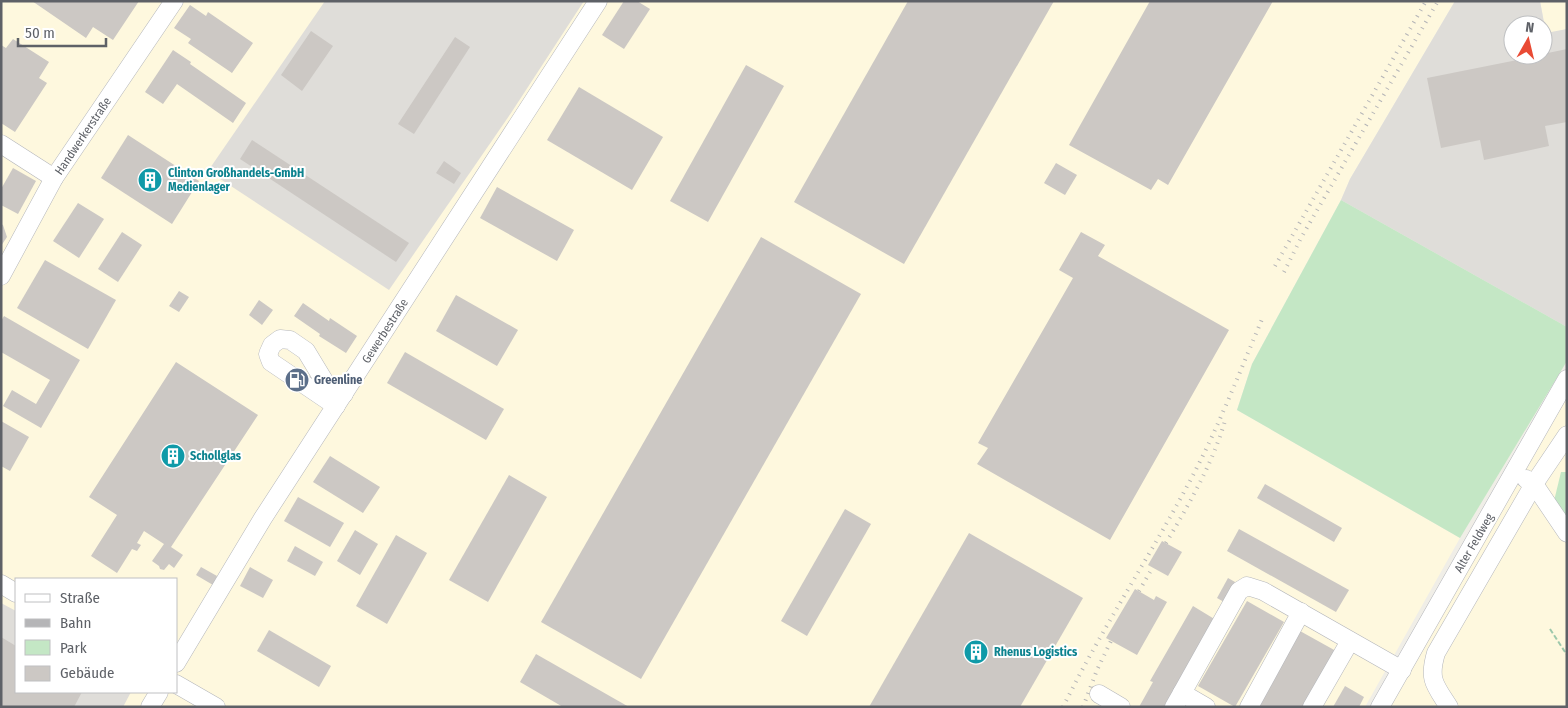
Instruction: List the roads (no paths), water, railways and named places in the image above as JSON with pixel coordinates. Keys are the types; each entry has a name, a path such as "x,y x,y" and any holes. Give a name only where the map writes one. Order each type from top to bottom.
{"street":[{"name":"Handwerkerstraße","path":"1,276 54,178 174,1"},
{"name":"Gewerbestraße","path":"178,660 263,518 598,1"},
{"path":"1,144 54,178"},
{"name":"Alter Feldweg","path":"1380,707 1567,380"},
{"path":"1449,707 1432,678 1432,667 1436,653 1534,484 1567,435"},
{"path":"1514,472 1534,484 1567,533"},
{"path":"1,584 15,592"},
{"path":"1206,707 1178,700 1239,590 1247,586 1264,591 1402,670"},
{"path":"1249,707 1301,612"},
{"path":"1312,707 1350,641"},
{"path":"178,685 216,707"},
{"path":"150,707 158,693"},
{"path":"1099,694 1121,707"}],"railway":[{"path":"1275,266 1426,1"},
{"path":"1284,272 1301,238 1438,1"},
{"path":"1063,707 1202,458 1263,317"},
{"path":"1166,543 1207,469 1225,421"},
{"path":"1139,591 1153,567"},
{"path":"1083,707 1097,670 1111,641"}],"place":[{"name":"Clinton Großhandels-GmbH Medienlager","path":"150,180"},
{"name":"Greenline","path":"297,380"},
{"name":"Schollglas","path":"173,456"},
{"name":"Rhenus Logistics","path":"976,652"}]}
